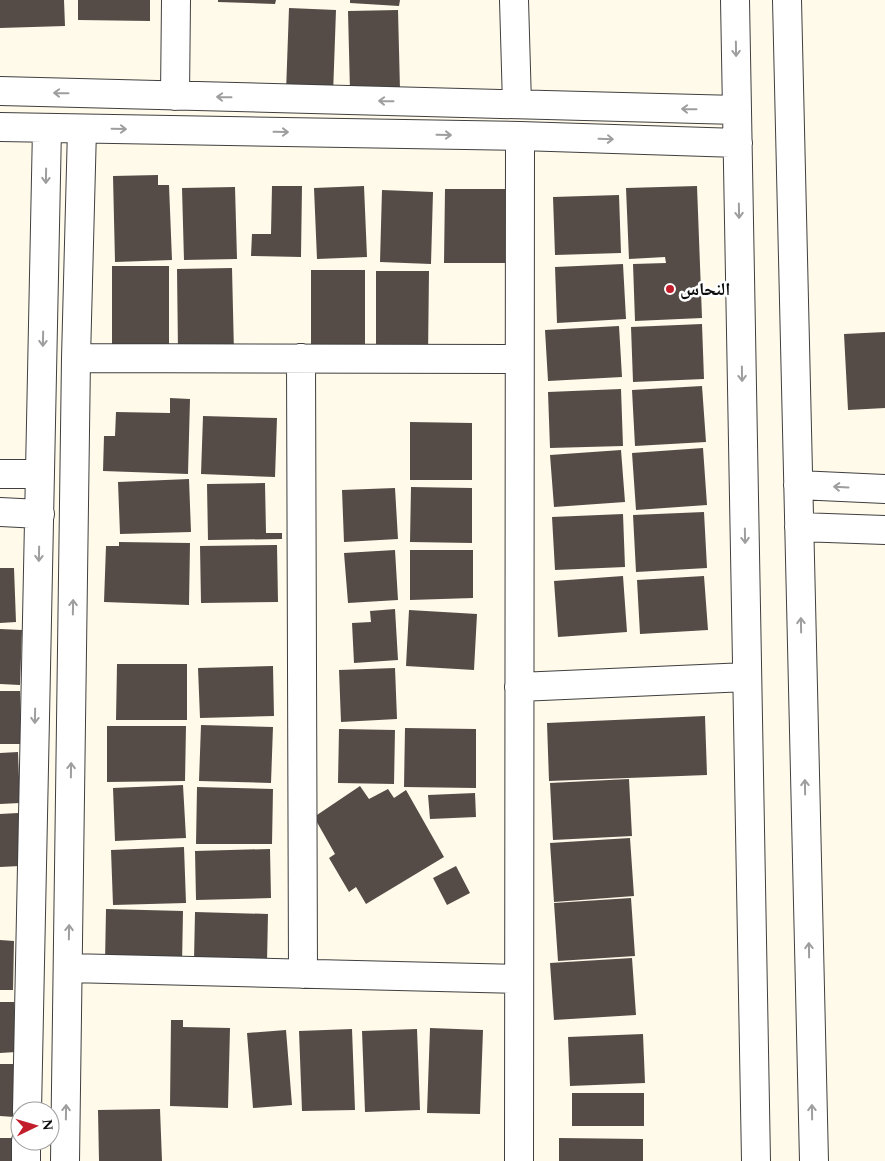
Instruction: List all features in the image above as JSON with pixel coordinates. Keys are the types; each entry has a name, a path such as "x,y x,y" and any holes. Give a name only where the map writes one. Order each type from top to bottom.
{"street":[{"path":"175,96 176,0"},
{"path":"514,0 517,104"},
{"path":"735,0 756,1161"},
{"path":"787,0 814,1161"},
{"path":"0,91 737,110"},
{"path":"0,127 520,136 738,143"},
{"path":"27,1101 47,128"},
{"path":"66,1161 76,358 82,129"},
{"path":"519,1161 520,136"},
{"path":"76,358 519,359"},
{"path":"300,358 303,974"},
{"path":"0,474 40,474"},
{"path":"798,485 885,489"},
{"path":"0,512 40,514"},
{"path":"799,527 885,530"},
{"path":"519,687 747,677"},
{"path":"68,968 519,979"}],"building":[{"path":"0,0 64,0 65,26 0,28"},
{"path":"78,0 150,0 150,21 78,20"},
{"path":"218,0 276,0 275,4 218,2"},
{"path":"350,0 400,0 399,6 350,3"},
{"path":"289,8 336,10 333,95 286,92"},
{"path":"398,10 400,90 350,91 348,11"},
{"path":"158,175 158,185 169,185 172,260 115,262 113,176"},
{"path":"272,186 302,186 301,257 251,256 252,234 271,234"},
{"path":"364,186 367,257 317,259 314,188"},
{"path":"697,186 702,318 635,321 633,264 666,263 665,257 629,259 626,188"},
{"path":"235,187 237,259 184,260 182,188"},
{"path":"445,189 513,189 513,263 444,263"},
{"path":"382,190 433,192 431,264 380,262"},
{"path":"619,195 621,253 555,255 553,197"},
{"path":"623,264 626,319 557,323 555,267"},
{"path":"112,266 169,266 169,353 112,352"},
{"path":"232,268 234,353 178,352 177,269"},
{"path":"311,270 365,270 365,357 311,348"},
{"path":"376,271 429,271 428,357 376,357"},
{"path":"702,324 704,379 633,382 631,327"},
{"path":"619,326 622,377 548,381 545,330"},
{"path":"885,332 885,408 848,410 844,334"},
{"path":"702,386 706,442 635,446 632,390"},
{"path":"621,389 623,446 550,448 548,392"},
{"path":"170,398 190,399 188,474 103,471 104,436 115,436 116,412 170,413"},
{"path":"203,416 277,418 275,477 201,474"},
{"path":"410,422 472,423 472,480 410,480"},
{"path":"703,448 707,505 636,510 632,453"},
{"path":"621,450 625,502 554,507 550,455"},
{"path":"189,479 191,532 120,534 118,482"},
{"path":"265,483 266,533 282,533 282,539 208,540 207,484"},
{"path":"411,487 472,488 472,543 410,542"},
{"path":"395,488 398,539 344,542 342,490"},
{"path":"704,512 707,568 636,572 633,515"},
{"path":"623,514 625,567 555,570 552,517"},
{"path":"119,542 190,543 189,605 104,602 106,546 119,546"},
{"path":"277,545 278,602 201,603 200,546"},
{"path":"395,550 398,600 348,603 344,553"},
{"path":"410,550 473,550 473,598 410,600"},
{"path":"0,568 14,568 16,622 0,623"},
{"path":"623,576 627,632 558,637 554,581"},
{"path":"704,576 708,630 640,634 637,580"},
{"path":"395,609 398,660 354,663 352,623 371,622 370,611"},
{"path":"409,610 477,614 474,670 406,666"},
{"path":"0,629 22,630 20,685 0,684"},
{"path":"117,664 187,664 187,720 116,720"},
{"path":"273,666 274,716 200,718 198,668"},
{"path":"395,668 397,719 341,722 339,670"},
{"path":"0,691 20,691 21,744 0,744"},
{"path":"705,716 707,775 549,781 547,723"},
{"path":"201,725 273,727 271,783 199,781"},
{"path":"107,726 186,726 185,781 107,782"},
{"path":"405,728 476,729 476,788 404,787"},
{"path":"339,729 395,730 394,784 338,783"},
{"path":"18,752 20,803 0,804 0,753"},
{"path":"629,779 632,836 553,840 550,783"},
{"path":"183,785 186,838 115,841 113,788"},
{"path":"360,786 369,799 388,789 394,798 406,790 444,857 366,904 356,887 349,892 329,858 335,854 314,817"},
{"path":"197,787 273,789 272,844 196,844"},
{"path":"475,793 476,817 430,819 428,795"},
{"path":"18,813 20,866 0,867 0,814"},
{"path":"630,838 634,896 554,902 550,843"},
{"path":"184,847 186,903 113,905 111,850"},
{"path":"270,849 271,898 196,900 195,851"},
{"path":"456,866 470,893 447,905 433,878"},
{"path":"631,898 635,956 558,961 554,903"},
{"path":"106,909 183,911 182,965 105,963"},
{"path":"195,912 268,914 267,962 194,960"},
{"path":"0,940 14,941 13,990 0,990"},
{"path":"632,958 636,1015 554,1020 550,963"},
{"path":"0,1002 14,1002 16,1052 0,1053"},
{"path":"171,1020 183,1020 183,1027 230,1028 228,1108 170,1106"},
{"path":"430,1028 483,1030 480,1114 427,1113"},
{"path":"352,1029 355,1110 302,1111 299,1031"},
{"path":"417,1029 420,1110 365,1112 362,1031"},
{"path":"286,1030 292,1105 253,1108 247,1033"},
{"path":"643,1034 645,1083 570,1086 568,1037"},
{"path":"0,1064 15,1064 14,1101 10,1101 10,1117 0,1116"},
{"path":"572,1093 644,1093 644,1126 572,1126"},
{"path":"160,1109 162,1161 99,1161 98,1110"},
{"path":"0,1138 10,1138 10,1151 17,1151 17,1161 0,1161"},
{"path":"559,1138 643,1139 643,1161 559,1161"}],"place":[{"name":"النحاس","path":"670,289"}]}
